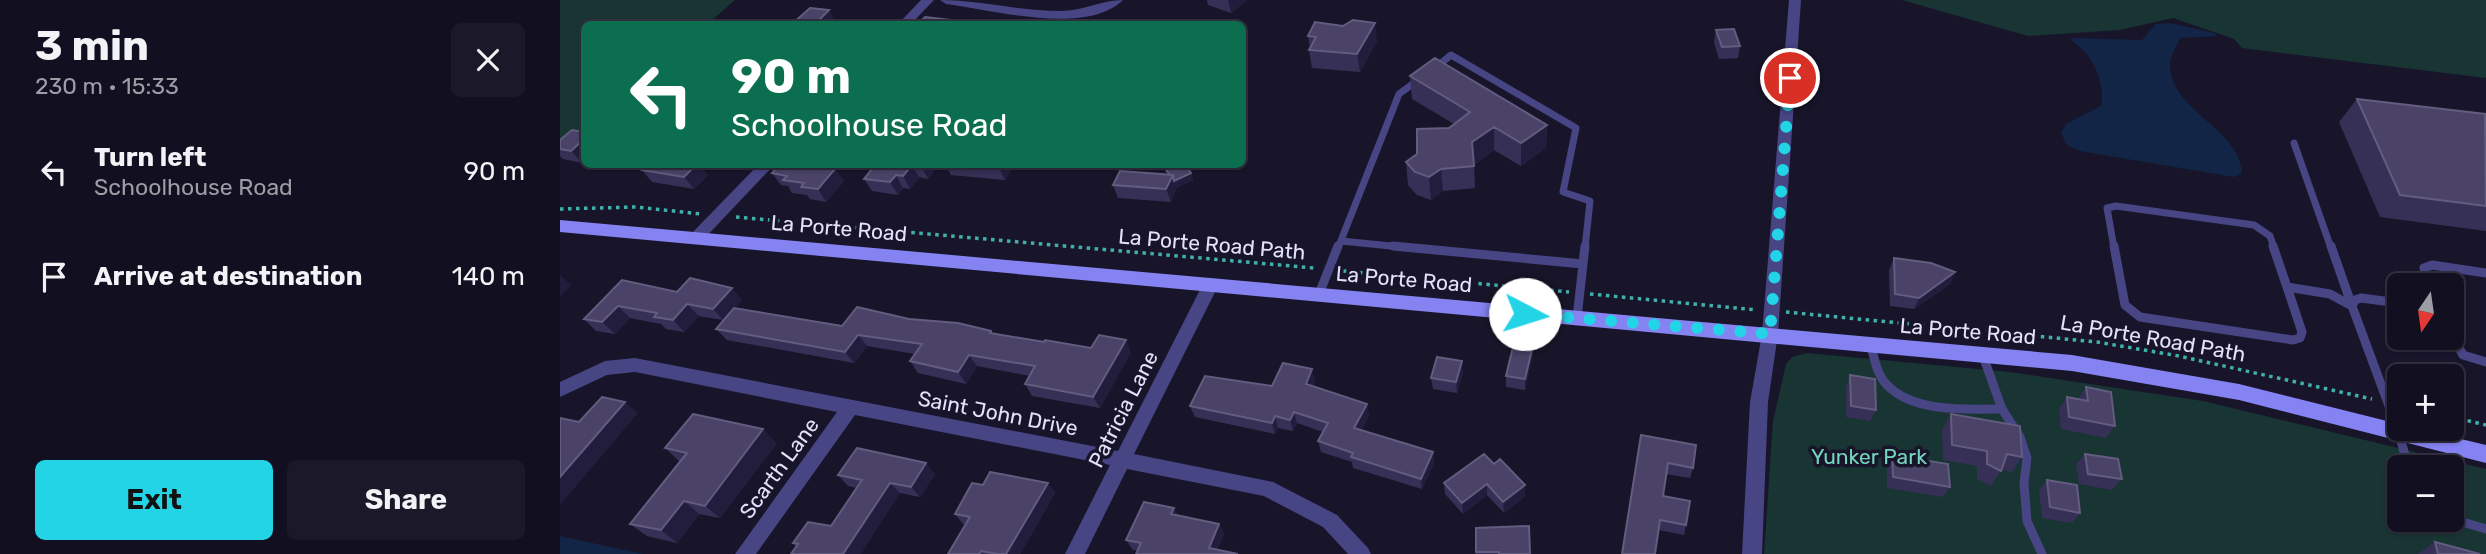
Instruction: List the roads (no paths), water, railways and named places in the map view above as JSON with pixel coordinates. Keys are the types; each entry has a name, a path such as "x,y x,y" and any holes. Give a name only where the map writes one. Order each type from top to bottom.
{"street":[{"path":"907,21 928,0"},
{"path":"946,0 1063,15 1092,12 1117,0"},
{"path":"1752,554 1759,402 1770,334 1796,0"},
{"path":"696,238 764,168"},
{"name":"La Porte Road","path":"560,226 2072,363 2178,380 2387,430"},
{"name":"Patricia Lane","path":"1075,554 1212,284"},
{"name":"Saint John Drive","path":"560,390 605,368 635,365 1267,488 1330,521 1361,554"},
{"name":"Scarth Lane","path":"745,554 850,408"},
{"name":"La Porte Road","path":"2432,441 2486,454"}],"lane":[{"path":"1319,294 1399,94 1451,55 1576,128 1563,192 1590,201 1577,318"},
{"path":"2294,143 2387,399"},
{"path":"2116,206 2254,225 2270,236 2287,288 2302,332 2300,338 2293,340 2140,317 2125,304 2107,208 2116,206"},
{"path":"1341,242 1583,264"},
{"path":"2425,273 2424,268 2432,265 2486,272"},
{"path":"2287,288 2333,294 2353,306"},
{"path":"2353,306 2355,300 2361,298 2387,301"},
{"path":"1871,345 1887,385 1907,398 1957,410 2002,408"},
{"path":"2460,350 2463,355 2486,362"},
{"path":"1983,356 2002,408 2020,437 2027,458 2024,483 2027,520 2042,554"},
{"path":"2464,523 2486,529"}],"water":[{"path":"2170,23 2218,36 2180,38 2170,64 2173,80 2181,94 2229,143 2238,156 2242,172 2234,177 2080,151 2067,145 2061,133 2066,124 2101,106 2102,99 2101,85 2094,65 2070,38 2142,40 2156,24"},
{"path":"560,536 643,554 560,554"}],"park label":[{"name":"Yunker Park","path":"1869,456"}]}
